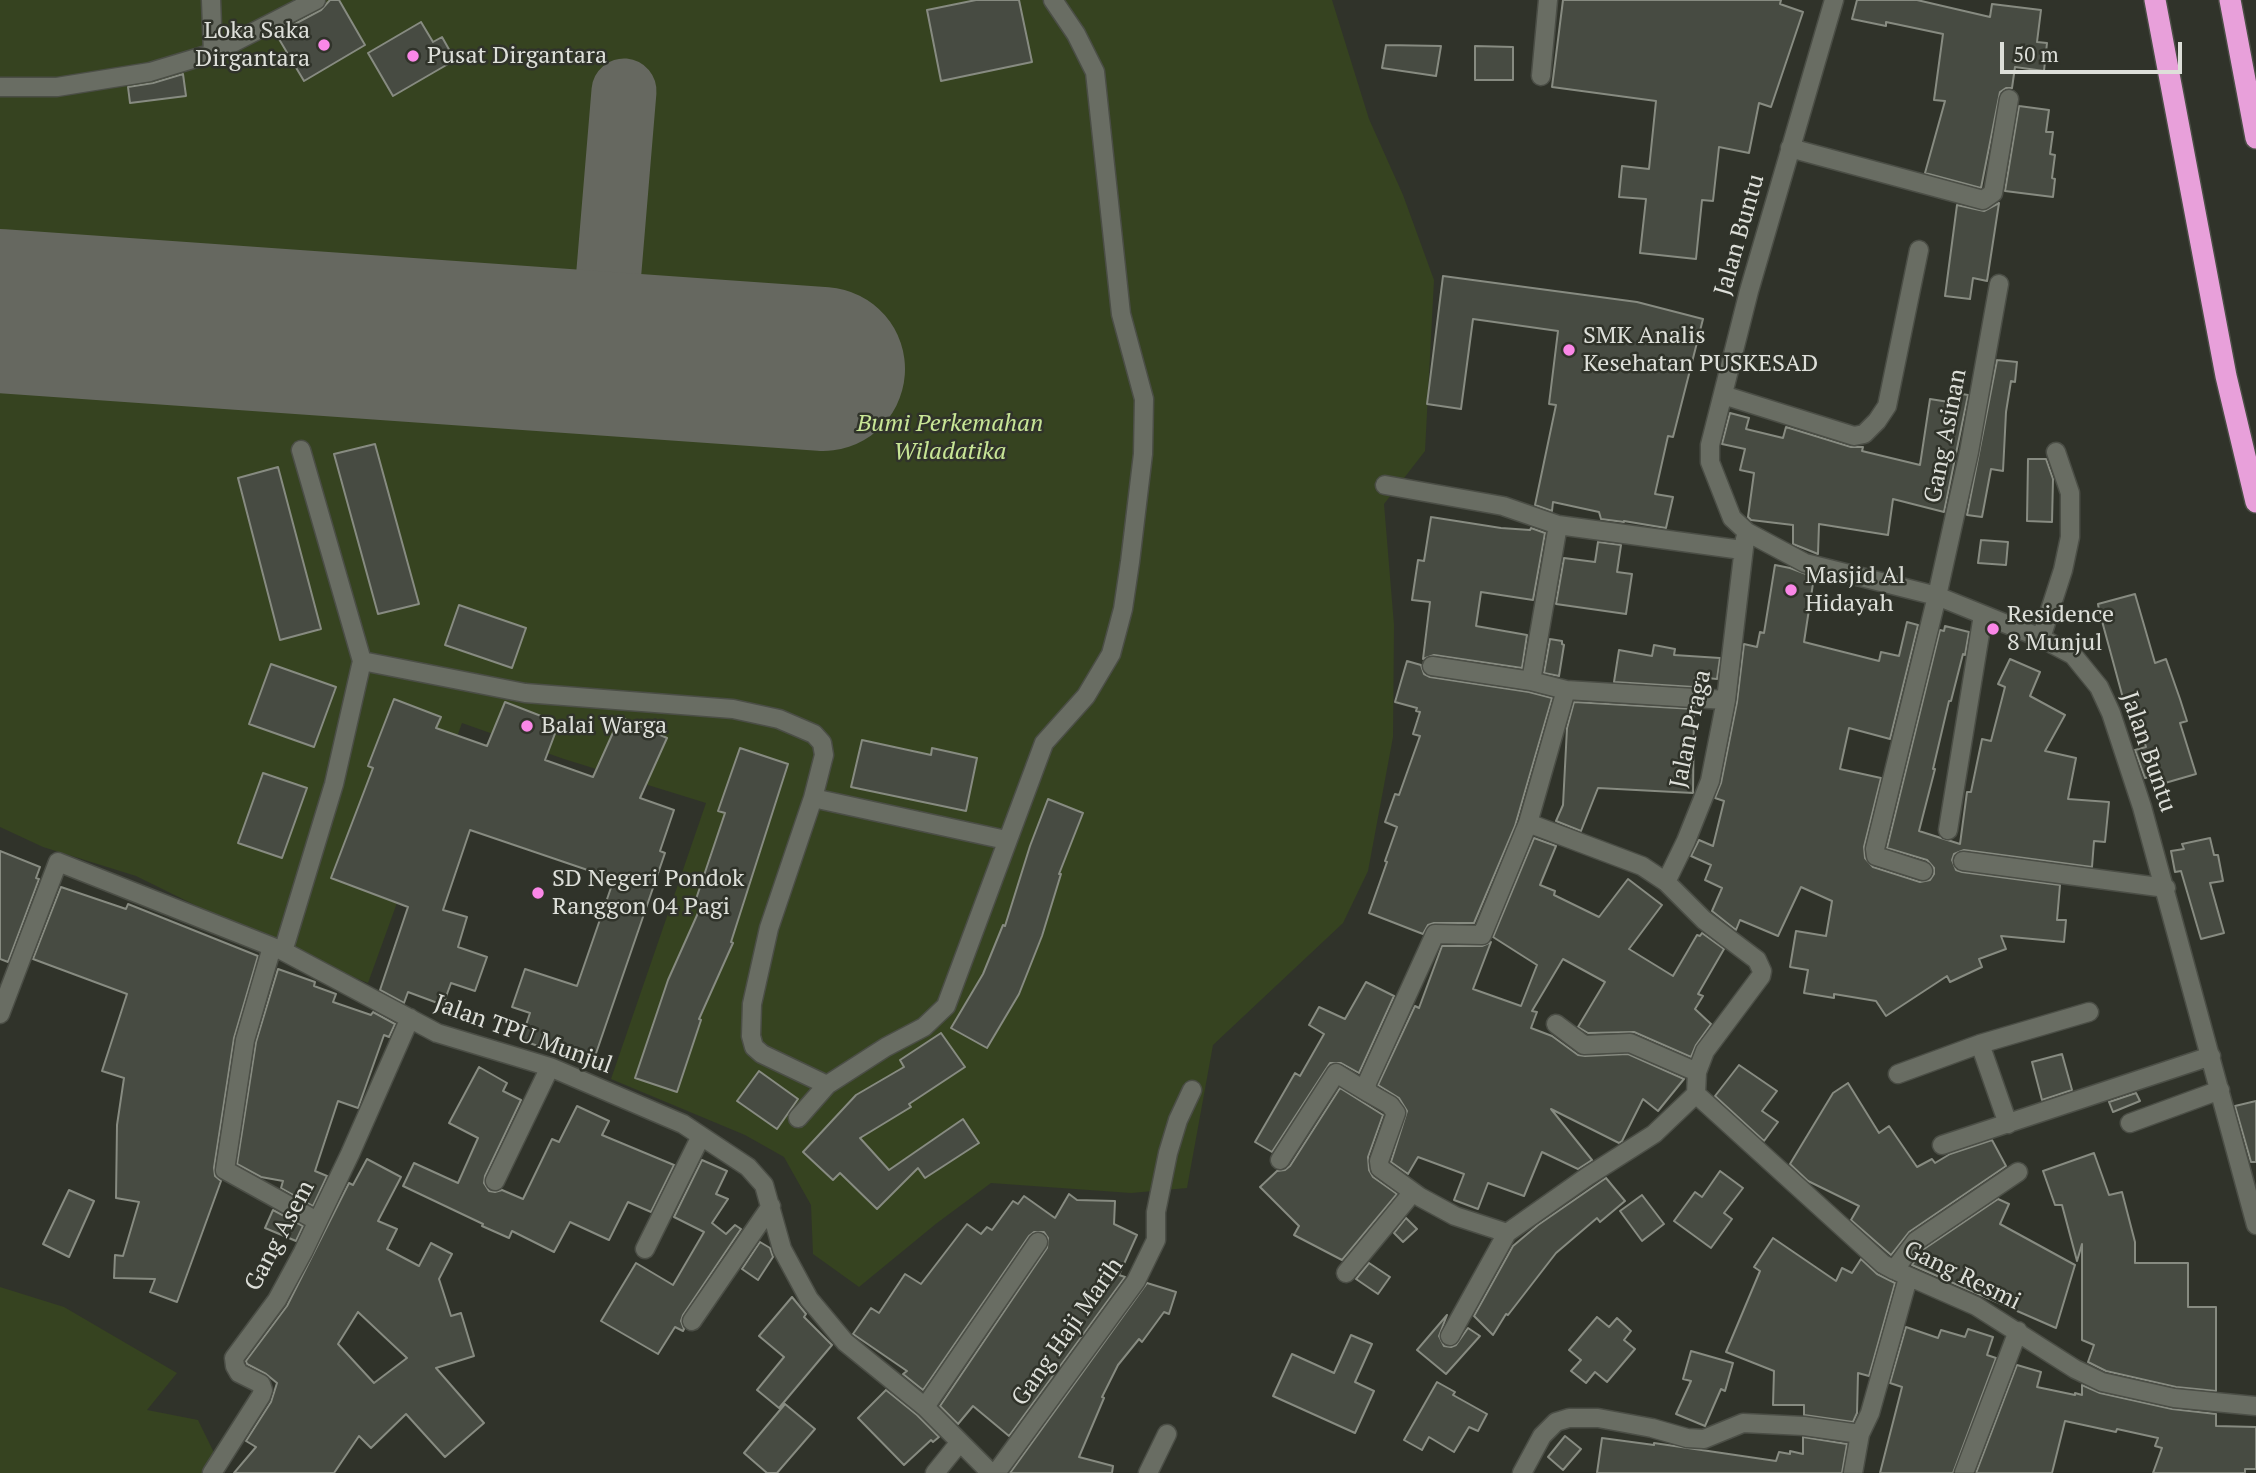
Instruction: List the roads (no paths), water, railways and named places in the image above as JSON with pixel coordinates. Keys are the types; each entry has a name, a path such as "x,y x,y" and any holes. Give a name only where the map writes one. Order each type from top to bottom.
{"highway":[{"path":"2155,0 2226,376 2256,502"},
{"path":"2230,0 2256,138"}],"street":[{"path":"211,0 213,53"},
{"path":"0,86 57,87 150,72 213,53 316,0"},
{"path":"798,1118 827,1085 886,1047 925,1027 946,1006 1044,743 1086,696 1111,654 1123,609 1144,431 1144,398 1121,314 1095,72 1076,34 1054,0"},
{"path":"1541,76 1548,0"},
{"name":"Jalan Buntu","path":"1834,0 1749,291 1710,445 1710,462 1732,518 1747,532 1805,563 1937,596 2041,638 2073,655 2099,687 2111,713 2166,888 2188,979 2256,1225"},
{"path":"1790,148 1983,200 1993,193 2009,100"},
{"path":"1723,395 1854,436 1864,434 1887,406 1919,250"},
{"name":"Gang Asinan","path":"1923,871 1876,856 1875,849 1969,452 1999,284"},
{"path":"301,450 362,661 334,784 245,1040 225,1170 317,1222"},
{"path":"2041,638 2063,570 2070,537 2070,493 2056,452"},
{"path":"1385,485 1503,506 1558,525 1742,550"},
{"path":"1531,681 1558,525"},
{"name":"Jalan Praga","path":"1666,882 1710,781 1726,700 1742,550 1747,532"},
{"path":"1948,830 1983,615"},
{"path":"362,661 525,693 733,709 779,719 814,733 822,743 824,755 813,798 769,928 752,1004 751,1037 754,1047 762,1054 827,1085"},
{"path":"1432,666 1531,681 1566,690 1726,700"},
{"path":"1369,1093 1367,1082 1435,934 1481,936 1528,823 1566,690"},
{"path":"813,798 1006,840"},
{"path":"1450,1336 1507,1233 1654,1134 1696,1094 1697,1072 1704,1051 1762,976 1757,960 1704,920 1666,882 1642,866 1528,823"},
{"path":"1963,861 2166,888"},
{"name":"Jalan TPU Munjul","path":"0,1014 58,862 279,946 437,1033 550,1067 683,1124 748,1167 764,1185 782,1249 809,1299 845,1342 925,1407 994,1473"},
{"path":"1898,1074 1980,1044 2089,1012"},
{"name":"Gang Asem","path":"212,1473 261,1396 261,1384 239,1373 234,1358 277,1300 350,1154 411,1018"},
{"path":"1556,1024 1584,1045 1630,1043 1697,1072"},
{"path":"1980,1044 2008,1124"},
{"path":"1942,1145 2211,1056"},
{"path":"495,1181 550,1067"},
{"path":"1280,1160 1336,1073 1390,1105 1396,1113 1379,1161 1380,1168 1413,1192 1455,1216 1507,1233"},
{"name":"Gang Haji Marih","path":"994,1473 1136,1281 1156,1240 1156,1212 1168,1153 1178,1120 1192,1090"},
{"path":"2130,1123 2220,1090"},
{"name":"Gang Resmi","path":"1696,1094 1883,1264 1959,1298 2018,1331 2075,1369 2102,1382 2174,1398 2256,1406"},
{"path":"645,1249 701,1136"},
{"path":"1853,1473 1860,1434 1870,1413 1901,1274 1916,1241 2018,1172"},
{"path":"1346,1273 1413,1192"},
{"path":"692,1321 771,1206"},
{"path":"925,1407 1038,1242"},
{"path":"1964,1473 2018,1331"},
{"path":"1522,1473 1542,1436 1556,1422 1569,1419 1598,1418 1652,1428 1686,1438 1704,1439 1743,1423 1796,1425 1860,1434"},
{"path":"1148,1473 1167,1434"},
{"path":"935,1473 960,1442"}],"place":[{"name":"Loka Saka Dirgantara","path":"324,45"},
{"name":"Pusat Dirgantara","path":"413,56"},
{"name":"SMK Analis Kesehatan PUSKESAD","path":"1569,350"},
{"name":"Masjid Al Hidayah","path":"1791,590"},
{"name":"Residence 8 Munjul","path":"1993,629"},
{"name":"Balai Warga","path":"527,726"},
{"name":"SD Negeri Pondok Ranggon 04 Pagi","path":"538,893"}],"park label":[{"name":"Bumi Perkemahan Wiladatika","path":"950,438"}]}
